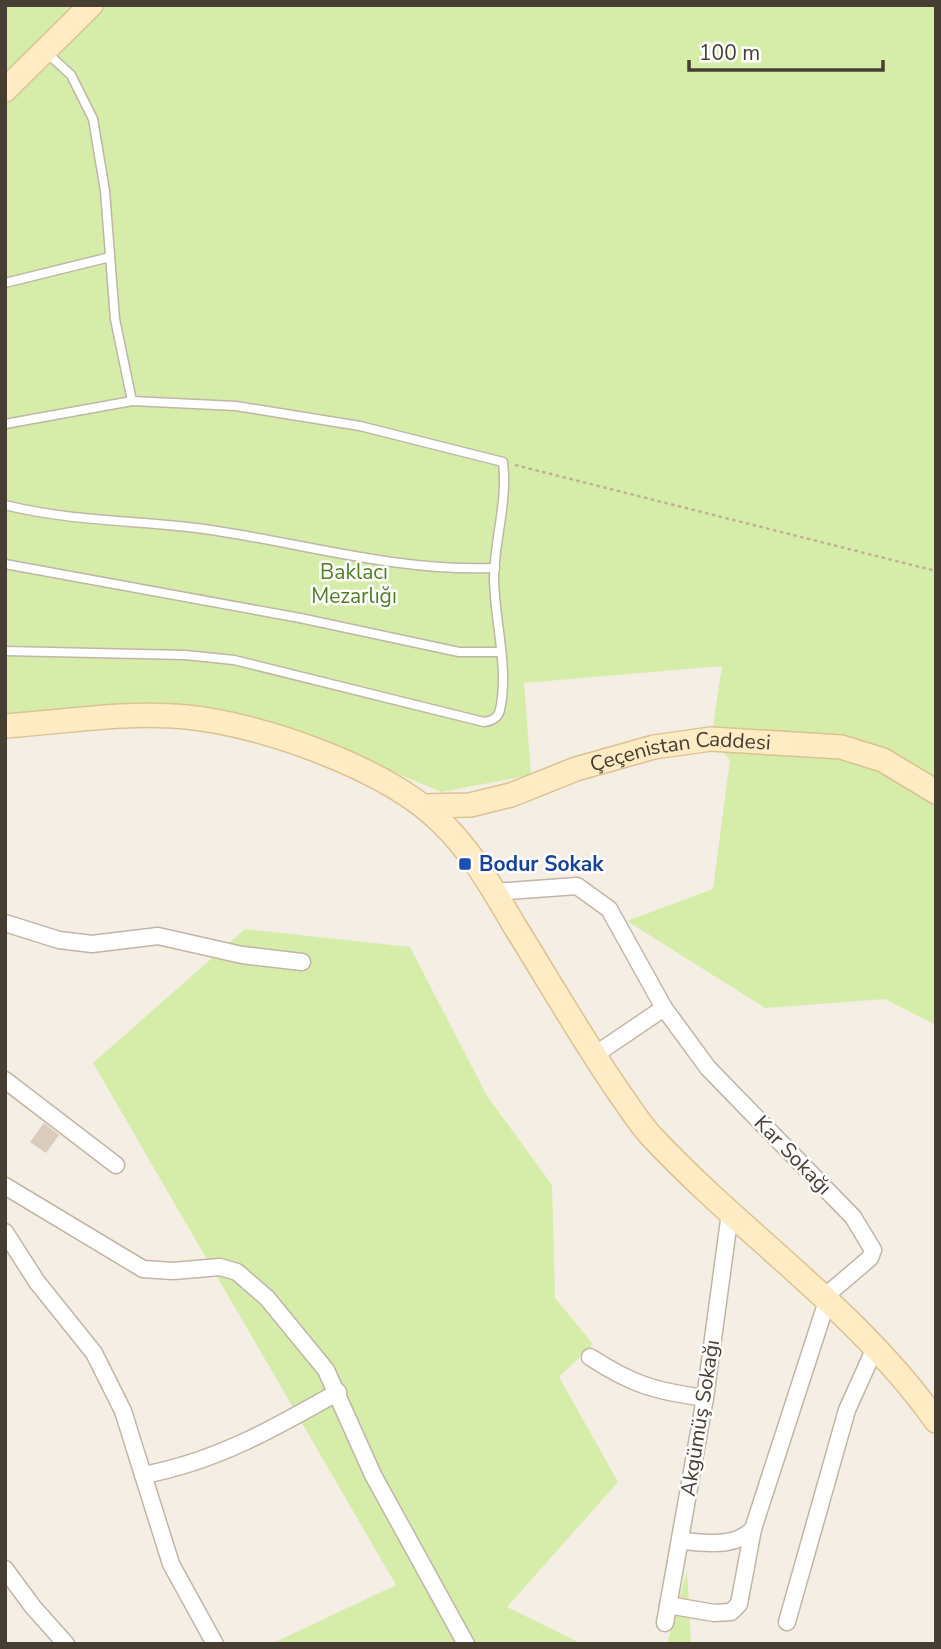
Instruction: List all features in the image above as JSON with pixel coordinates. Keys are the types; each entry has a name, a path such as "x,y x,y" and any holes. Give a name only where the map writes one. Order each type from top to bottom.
{"street":[{"path":"5,90 91,5"},
{"path":"5,726 112,718 186,717 244,729 334,756 389,783 423,807 442,823 475,861 593,1056 651,1137 825,1300 874,1350 936,1421"},
{"name":"Çeçenistan Caddesi","path":"423,807 470,805 576,769 654,747 711,739 841,747 883,760 936,792"},
{"path":"494,892 577,886 609,909 664,1008 593,1056"},
{"path":"5,923 59,940 92,944 158,936 242,955 302,962"},
{"name":"Kar Sokağı","path":"664,1008 708,1068 853,1217 869,1239 873,1250 870,1258 825,1300"},
{"path":"5,1080 116,1165"},
{"path":"5,1186 143,1269 173,1271 220,1267 237,1272 267,1298 326,1370 373,1475 466,1644"},
{"name":"Akgümüş Sokağı","path":"665,1623 705,1398 730,1213"},
{"path":"5,1232 37,1282 94,1353 123,1411 171,1564 215,1644"},
{"path":"668,1605 714,1613 731,1612 738,1604 752,1529 825,1300"},
{"path":"787,1622 847,1410 874,1350"},
{"path":"590,1357 626,1380 660,1392 705,1398"},
{"path":"143,1475 182,1468 233,1449 338,1392"},
{"path":"680,1541 732,1542 744,1538 752,1529"},
{"path":"5,1569 64,1643"}],"lane":[{"path":"43,50 71,75 93,119 118,341 132,401"},
{"path":"5,283 110,257"},
{"path":"5,424 132,401 236,406 324,418 503,462 505,496 495,568 501,652 500,711 492,720 484,722 234,660 185,655 5,651"},
{"path":"5,505 54,515 212,530 397,565 446,569 495,568"},
{"path":"5,564 288,615 459,652 501,652"}],"path":[{"path":"503,462 936,571"}],"green space":[{"name":"Baklacı Mezarlığı","path":"5,5 936,5 936,1025 885,999 765,1008 627,921 713,889 730,760 711,739 722,666 524,683 531,775 441,792 333,746 182,709 5,722"},
{"path":"245,929 410,947 487,1096 552,1185 555,1298 593,1344 559,1377 618,1482 507,1607 582,1644 271,1644 396,1585 93,1063"},
{"path":"687,1570 691,1644 667,1644"}],"building":[{"path":"44,1123 59,1135 46,1153 30,1142"}],"place":[{"name":"Bodur Sokak","path":"465,864"}]}
